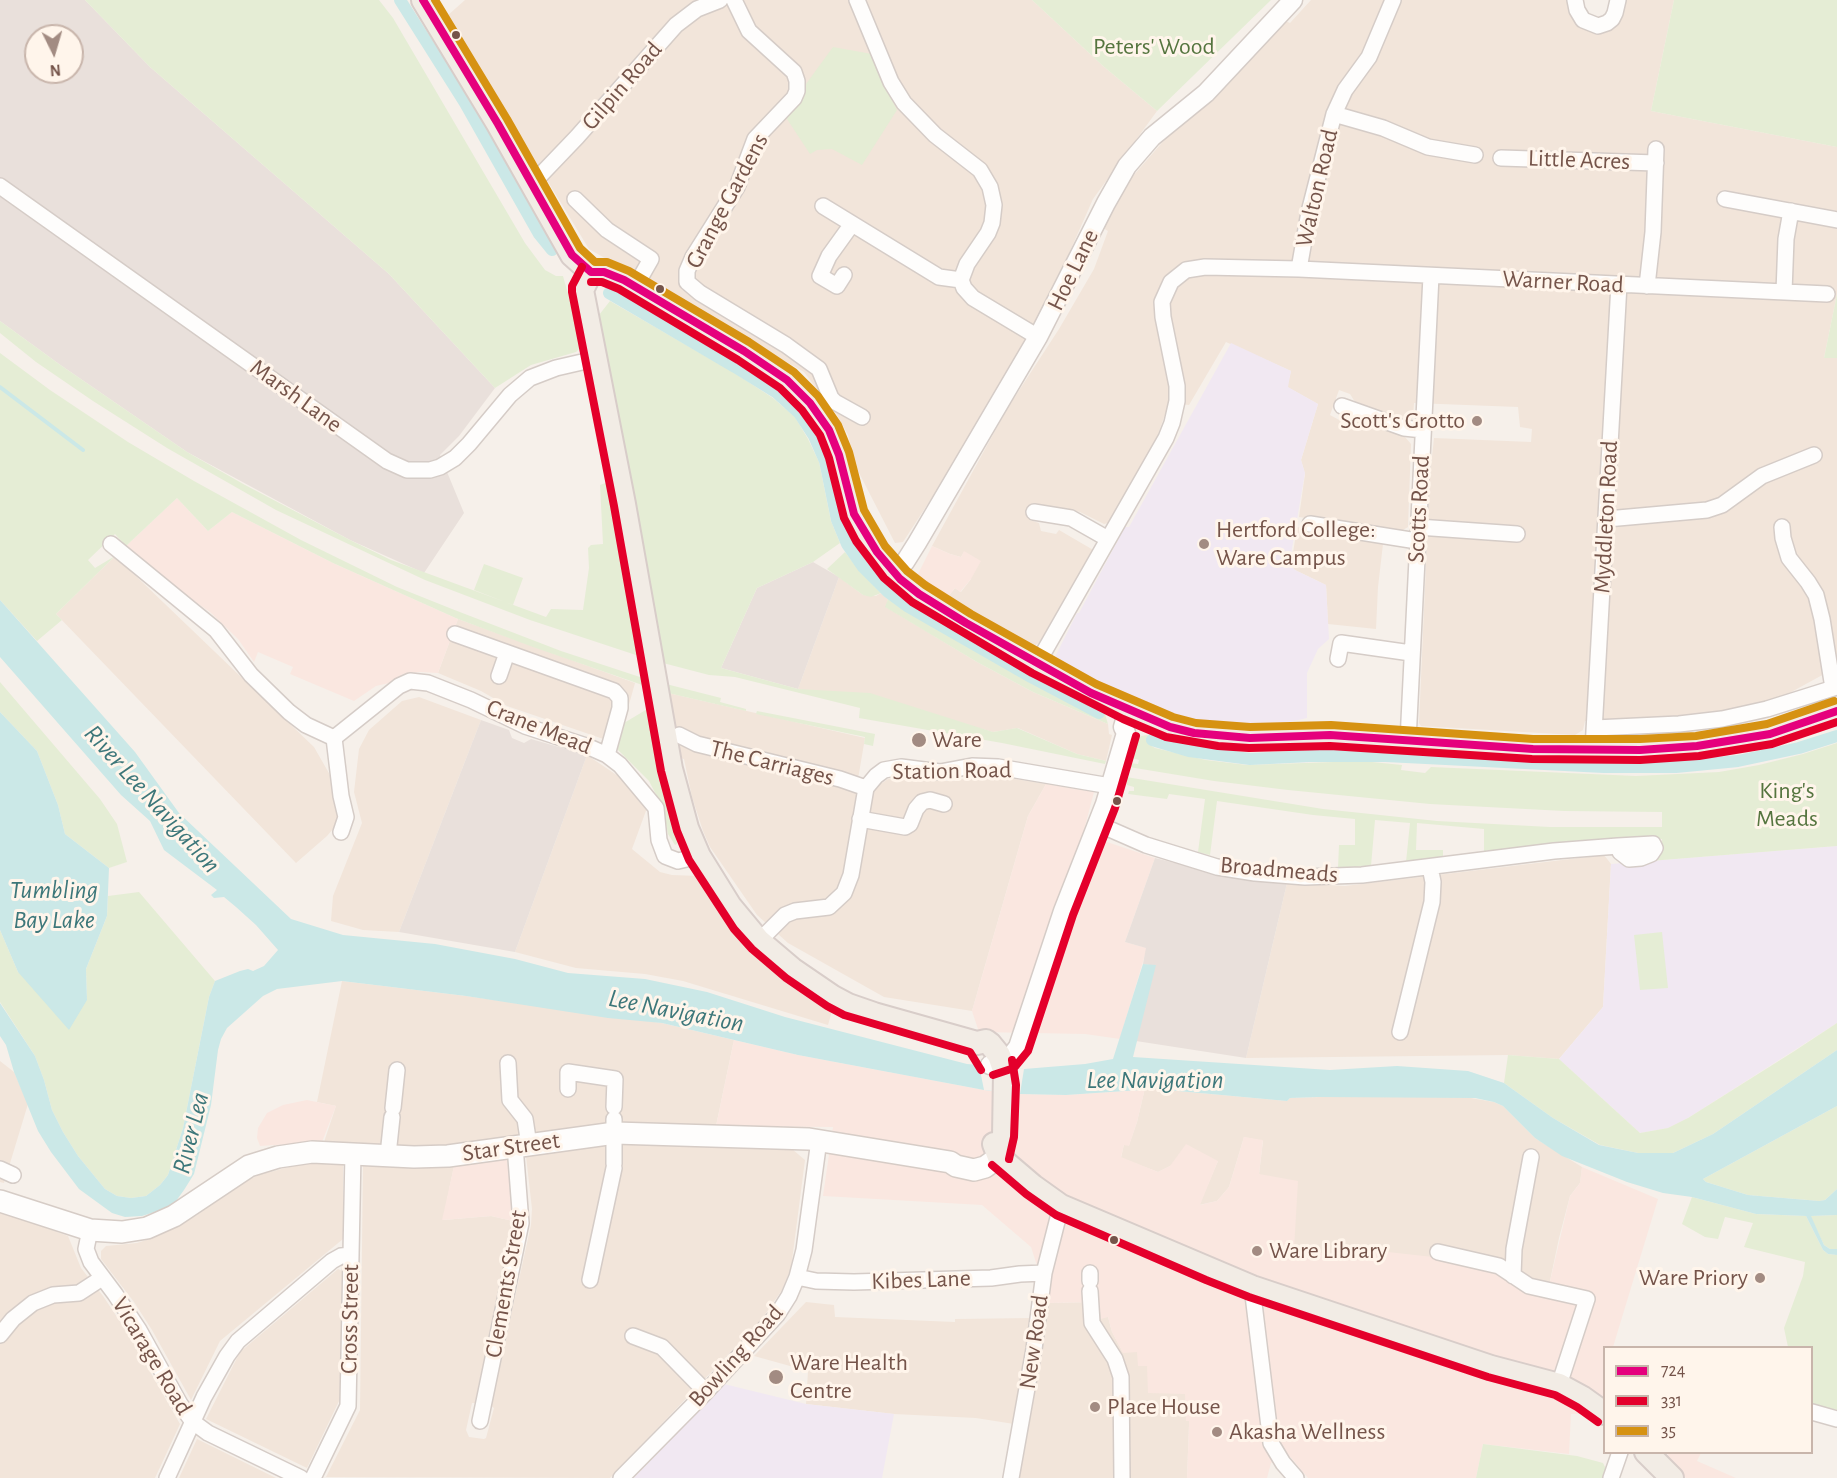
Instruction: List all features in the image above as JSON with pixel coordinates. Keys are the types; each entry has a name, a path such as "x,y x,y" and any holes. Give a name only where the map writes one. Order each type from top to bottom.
{"main road":[{"path":"423,0 572,255 591,272 604,272 635,287 744,351 787,380 810,403 830,430 840,455 854,513 865,535 892,571 919,594 1037,664 1128,710 1170,728 1220,736 1250,738 1330,735 1533,749 1594,738 1640,750 1697,746 1770,734 1837,711"},
{"path":"591,272 582,290 652,653 673,735 679,799 687,828 699,856 730,906 759,941 792,969 848,1005 977,1043 986,1041 990,1044 996,1064 1005,1073 1000,1092 1004,1136 999,1157 1061,1206 1252,1287 1491,1367 1559,1385 1603,1412"},
{"name":"Star Street","path":"0,1201 90,1230 122,1232 147,1228 190,1207 237,1173 278,1156 312,1152 448,1156 522,1146 614,1120 819,1140 950,1162 956,1167 981,1169 999,1157"},
{"path":"1652,1454 1672,1478"}],"street":[{"name":"Gilpin Road","path":"532,184 577,137 676,25 697,9 720,0"},
{"name":"Grange Gardens","path":"734,0 749,30 794,72 797,91 794,98 755,140 737,187 693,256 687,271 687,282 700,293 786,345 819,369 831,398 862,417"},
{"path":"857,0 891,82 904,103 935,135 981,170 990,187 994,205 992,223 967,264 961,280 964,288 973,298 1038,337"},
{"name":"Hoe Lane","path":"892,571 905,562 917,543 1038,337 1127,166 1152,137 1206,93 1293,0"},
{"name":"Walton Road","path":"1037,664 1166,438 1175,414 1176,373 1162,308 1164,295 1171,282 1186,270 1204,267 1299,269 1309,212 1334,114 1345,90 1373,49 1393,0"},
{"path":"1575,0 1577,10 1583,20 1598,26 1612,19 1618,0"},
{"path":"1334,114 1383,128 1428,147 1475,155"},
{"name":"Little Acres","path":"1502,158 1656,156 1653,232 1647,286"},
{"name":"Marsh Lane","path":"0,186 387,461 406,471 430,470 455,458 510,395 530,378 556,368 595,359"},
{"path":"1725,199 1837,220"},
{"path":"575,200 607,230 651,259 635,287"},
{"path":"823,206 939,277 961,280"},
{"path":"1784,292 1786,239 1791,211"},
{"path":"844,275 837,286 820,276 829,256 852,224"},
{"name":"Warner Road","path":"1299,269 1827,294"},
{"name":"Scotts Road","path":"1408,741 1431,276"},
{"name":"Myddleton Road","path":"1594,738 1619,284"},
{"path":"1342,406 1404,428 1423,430"},
{"path":"1607,519 1707,510 1722,505 1762,476 1814,455"},
{"path":"1034,512 1071,518 1108,539"},
{"path":"1310,524 1417,534 1517,534"},
{"path":"1594,738 1722,719 1767,709 1835,688 1816,596 1789,558 1782,528"},
{"path":"111,544 216,630 251,675 289,712 306,725 334,738 346,817 342,832"},
{"path":"454,634 614,691 621,708 607,756"},
{"path":"1338,659 1341,643 1411,653"},
{"path":"499,676 507,653"},
{"name":"Crane Mead","path":"334,738 399,686 410,681 419,681 445,689 525,726 589,747 607,756 620,765 656,808 659,840 665,856 678,861 699,856"},
{"path":"996,1064 1012,1055 1017,1047 1088,842 1098,824 1126,733 1123,727 1128,710"},
{"path":"1126,733 1154,721"},
{"name":"The Carriages","path":"673,735 697,744 840,779 866,788"},
{"name":"Station Road","path":"759,941 786,915 795,911 829,906 838,900 848,886 851,875 866,788 876,776 892,768 940,772 981,766 1014,769 1110,786"},
{"path":"860,819 905,827 910,824 916,809 922,802 930,800 944,804"},
{"name":"Broadmeads","path":"1098,824 1146,845 1217,867 1305,877 1344,876 1544,852 1618,846"},
{"path":"1400,1032 1432,902 1433,882 1430,867"},
{"name":"Clements Street","path":"480,1421 521,1223 522,1146 525,1119 510,1100 508,1063"},
{"path":"388,1155 398,1070"},
{"path":"568,1089 568,1072 615,1078 614,1166 590,1280"},
{"name":"Bowling Road","path":"621,1478 706,1392 777,1315 797,1276 804,1250 819,1140"},
{"name":"Cross Street","path":"313,1478 348,1406 352,1153"},
{"path":"1513,1276 1517,1230 1531,1156"},
{"name":"New Road","path":"1011,1478 1034,1349 1044,1273 1061,1206"},
{"name":"Vicarage Road","path":"90,1230 88,1255 139,1330 180,1404 193,1422 208,1433 301,1478"},
{"path":"1438,1252 1499,1266 1529,1286 1587,1299 1559,1385"},
{"path":"167,1478 217,1372 238,1341 332,1261 341,1256 351,1255"},
{"name":"Kibes Lane","path":"797,1276 816,1281 865,1282 991,1278 1044,1273"},
{"name":"Vicarage Road","path":"0,1335 33,1303 53,1295 79,1293 102,1278"},
{"path":"1090,1282 1092,1323 1115,1359 1121,1377 1122,1478"},
{"path":"1252,1287 1271,1443 1283,1463 1296,1478"},
{"path":"633,1336 662,1347 706,1392"},
{"path":"1813,1412 1837,1419"},
{"path":"1611,1478 1619,1454"}],"shaded area":[{"path":"0,0 85,0 150,67 389,274 495,388 459,436 440,455 464,513 424,573 350,540 187,452 0,321"},
{"path":"465,0 1032,0 1103,66 1157,111 1093,199 1063,267 1016,359 974,433 903,542 895,543 855,465 848,435 837,415 804,372 589,249 447,16"},
{"path":"1311,0 1567,0 1572,17 1578,26 1590,32 1599,33 1606,31 1620,20 1625,0 1674,0 1651,111 1837,147 1837,294 1824,358 1837,358 1837,667 1784,696 1754,705 1668,718 1585,721 1583,730 1575,735 1421,726 1419,723 1430,475 1434,438 1531,442 1532,429 1520,427 1518,407 1414,403 1413,418 1407,420 1355,402 1350,394 1339,390 1330,415 1341,421 1352,417 1405,437 1411,444 1408,527 1398,533 1299,517 1305,474 1301,460 1318,404 1287,387 1291,371 1226,342 1189,405 1169,403 1156,440 1109,523 1104,524 1069,509 1030,504 1030,520 1039,523 1041,531 1056,534 1059,530 1095,551 1044,640 1032,647 1013,639 964,611 947,598 955,588 961,592 971,579 964,552 961,557 932,546 1007,409 1059,329 1094,269 1108,231 1103,228 1126,184 1187,114 1283,20 1290,23"},
{"name":"Hertford College: Ware Campus","path":"1231,343 1291,371 1288,387 1318,404 1301,460 1305,473 1290,560 1295,570 1326,585 1329,639 1318,649 1307,673 1307,718 1259,729 1167,720 1051,665 1125,527 1129,527"},
{"path":"177,498 208,531 232,512 333,563 458,619 438,673 403,674 389,683 376,686 354,701 290,674 293,667 258,652 254,662 238,639 210,612 172,586 126,546"},
{"path":"1297,527 1383,544 1376,629 1328,624 1326,585 1291,566"},
{"path":"932,546 961,557 964,551 981,561 971,579 960,592 955,588 947,598 917,576"},
{"path":"115,556 314,747 330,775 338,811 338,823 327,836 296,863 56,614"},
{"path":"813,562 839,577 798,689 721,668 757,588"},
{"path":"839,577 863,595 876,596 881,593 888,599 886,607 977,662 1033,692 1108,724 1109,734 1112,735 1106,761 1077,754 1018,728 993,732 957,722 798,689"},
{"path":"458,619 635,683 618,744 507,706 481,691 438,673"},
{"path":"668,693 865,738 858,779 882,783 900,776 953,781 981,775 1046,784 1028,816 972,1011 884,997 788,943 757,915 710,847 703,831 692,797 684,759 680,758"},
{"path":"419,697 481,720 399,932 363,930 331,921 333,896 362,823 354,792 359,749 369,730 402,701"},
{"path":"481,720 509,730 512,738 524,743 531,739 587,755 515,952 399,932"},
{"path":"587,755 618,776 647,808 632,849 660,872 699,876 778,963 832,1011 828,1025 683,981 645,974 576,968 515,952"},
{"path":"1046,784 1094,792 1083,834 1155,858 1125,942 1147,948 1120,1039 1085,1034 979,1032 972,1011 1028,816"},
{"path":"1837,846 1837,1023 1688,1118 1668,1128 1640,1133 1559,1059 1603,1007 1611,864"},
{"path":"1604,855 1611,864 1603,1007 1559,1059 1508,1055 1246,1058 1287,883 1345,886"},
{"path":"1155,858 1243,880 1287,883 1246,1058 1136,1041 1155,966 1143,964 1146,948 1125,942"},
{"path":"342,981 662,1023 734,1040 716,1126 598,1124 452,1146 410,1147 324,1142 336,1106 317,1102"},
{"path":"734,1040 798,1055 984,1090 1019,1094 1066,1095 1145,1088 1129,1146 1124,1145 1121,1157 1158,1172 1170,1166 1186,1144 1218,1161 1200,1205 1217,1201 1229,1187 1244,1137 1263,1140 1259,1174 1298,1181 1294,1249 1333,1255 1379,1251 1442,1258 1492,1270 1521,1290 1547,1294 1570,1196 1580,1183 1582,1167 1658,1199 1613,1346 1603,1346 1603,1398 1594,1392 1581,1405 1579,1414 1571,1414 1569,1454 1483,1444 1476,1478 1308,1478 1287,1453 1271,1463 1267,1478 1187,1478 1189,1421 1186,1421 1185,1394 1148,1393 1147,1366 1138,1366 1137,1352 1123,1353 1112,1332 1108,1317 1101,1319 1100,1311 1097,1311 1094,1302 1049,1303 1031,1247 982,1205 823,1196 833,1127 716,1126"},
{"path":"0,1061 14,1072 28,1104 4,1183 0,1182"},
{"path":"1145,1088 1287,1101 1290,1098 1319,1097 1459,1096 1494,1102 1503,1106 1535,1138 1582,1167 1580,1183 1570,1196 1547,1295 1521,1290 1505,1277 1379,1251 1333,1255 1294,1249 1294,1241 1259,1174 1263,1141 1244,1137 1229,1187 1217,1201 1199,1205 1218,1161 1170,1166 1158,1172 1121,1158 1124,1144 1129,1145 1137,1122"},
{"path":"307,1100 336,1106 322,1142 260,1146 257,1138 258,1128 267,1113 283,1105"},
{"path":"631,1143 792,1149 805,1160 791,1268 782,1290 762,1319 610,1478 326,1477 360,1410 363,1164 414,1168 454,1166 443,1220 491,1216 513,1221 475,1403 472,1403 466,1430 469,1437 484,1439 494,1408 491,1406 531,1225 532,1209 526,1156 527,1154 596,1144"},
{"path":"507,1158 513,1221 491,1216 442,1220 454,1166"},
{"path":"314,1163 343,1163 343,1239 220,1341 191,1400 152,1330 101,1259 101,1251 106,1246 137,1243 174,1228 197,1215 245,1181 262,1174"},
{"path":"0,1211 68,1236 81,1268 131,1338 180,1424 155,1478 0,1478"},
{"path":"338,1269 342,1271 340,1399 307,1468 206,1419 240,1352"},
{"path":"806,1302 834,1305 835,1317 955,1322 955,1319 1031,1318 1014,1424 976,1418 894,1414 806,1404 808,1371 754,1356"},
{"path":"1094,1302 1104,1317 1108,1317 1112,1332 1123,1352 1138,1352 1147,1366 1186,1394 1186,1421 1189,1421 1187,1478 1018,1478 1049,1303"},
{"path":"724,1384 806,1404 894,1414 882,1478 634,1478"},
{"path":"197,1439 276,1478 179,1478"},
{"path":"1668,1454 1700,1454 1697,1461 1736,1478 1686,1478 1666,1457"}],"green space":[{"path":"85,0 379,0 393,18 525,243 545,270 556,276 563,276 581,347 576,352 531,365 495,388 389,274 150,67"},
{"name":"Peters' Wood","path":"1032,0 1271,0 1157,111 1103,66"},
{"path":"1674,0 1837,0 1837,147 1651,111"},
{"path":"833,47 872,54 880,77 897,110 862,165 832,149 817,150 810,154 787,119 787,116 804,97 806,84"},
{"path":"1837,294 1837,358 1824,358"},
{"path":"610,301 733,372 773,398 795,417 819,462 831,521 840,543 813,562 757,588 721,668 798,689 870,693 993,732 1017,728 1077,754 1106,761 1105,764 859,718 860,708 735,677 709,675 663,663 661,642 599,315"},
{"path":"0,321 187,452 245,485 391,560 546,617 551,609 583,610 589,568 588,548 591,545 603,544 600,485 611,481 645,658 530,620 425,580 276,510 167,448 36,362 0,333"},
{"path":"0,353 50,390 128,442 301,540 397,587 561,651 649,680 651,688 458,619 333,563 232,512 208,531 177,498 126,546 115,534 88,560 95,568 115,556 56,614 62,620 37,641 0,600"},
{"path":"845,552 881,593 871,597 863,595 827,569"},
{"path":"484,564 523,578 513,605 474,590"},
{"path":"888,599 1029,681 1097,716 1101,710 1108,724 1033,692 977,662 885,607"},
{"path":"0,682 100,799 117,824 127,862 109,868 65,834 58,805 37,751 0,712"},
{"path":"666,684 721,698 720,702 746,709 746,711 668,693"},
{"path":"649,708 679,835 675,845 668,834 663,808 649,781 618,750 624,723"},
{"path":"757,711 875,734 873,746 864,744 865,737 756,714"},
{"name":"King's Meads","path":"1147,735 1154,736 1150,745 1155,748 1206,760 1247,765 1362,761 1402,765 1401,770 1425,773 1431,767 1636,776 1719,772 1759,765 1837,743 1837,846 1650,861 1662,847 1662,839 1484,851 1484,829 1417,823 1416,850 1443,850 1443,857 1406,862 1410,823 1375,820 1371,866 1338,868 1339,845 1355,845 1355,819 1217,801 1210,855 1198,852 1205,799 1169,794 1167,799 1128,794 1129,791 1134,791 1134,787 1127,785 1126,777 1323,809 1437,821 1550,827 1662,827 1662,812 1564,811 1430,804 1214,781 1129,767 1130,763 1138,764 1139,760 1132,758 1136,740"},
{"path":"139,892 215,981 209,997 183,1128 168,1175 146,1196 131,1198 117,1196 105,1189 78,1156 52,1110 35,1056 0,1002 0,930 18,972 87,1000 86,969 107,916 108,896"},
{"path":"1662,932 1668,988 1640,990 1634,935"},
{"path":"1837,1023 1837,1050 1713,1134 1673,1153 1638,1153 1600,1145 1553,1118 1504,1083 1508,1055 1559,1059 1640,1133 1668,1128 1688,1118"},
{"path":"1837,1106 1837,1189 1825,1200 1748,1195 1706,1182 1703,1179"},
{"path":"1692,1197 1756,1214 1806,1216 1823,1250 1828,1254 1837,1255 1837,1410 1813,1404 1813,1346 1788,1346 1784,1328 1803,1276 1805,1262 1744,1247 1753,1223 1725,1217 1718,1239 1705,1237 1682,1224"},
{"path":"1837,1215 1837,1249 1830,1249 1824,1245 1810,1216"},
{"path":"1483,1444 1577,1456 1603,1463 1606,1469 1604,1478 1476,1478"}],"water":[{"path":"0,600 135,752 179,813 291,919 343,935 435,944 515,959 568,973 645,979 707,992 785,1017 967,1064 1024,1069 1085,1064 1113,1059 1143,964 1156,965 1133,1057 1330,1070 1397,1066 1468,1071 1504,1083 1553,1118 1599,1145 1638,1153 1673,1153 1713,1134 1837,1050 1837,1106 1703,1179 1706,1182 1748,1195 1819,1201 1825,1200 1837,1189 1837,1215 1811,1216 1824,1245 1830,1249 1837,1249 1837,1255 1828,1254 1823,1250 1806,1216 1756,1214 1692,1197 1663,1193 1627,1182 1562,1156 1535,1138 1503,1106 1475,1098 1319,1097 1290,1098 1287,1101 1145,1088 1066,1095 1019,1094 984,1090 798,1055 662,1023 608,1018 466,996 342,981 277,989 263,996 227,1028 218,1050 211,1105 194,1174 176,1201 164,1209 142,1216 125,1217 112,1213 79,1189 38,1131 14,1072 6,1045 0,1036 0,1003 35,1056 52,1110 78,1156 105,1189 117,1196 131,1198 146,1196 168,1175 183,1128 209,997 215,981 240,971 248,969 253,971 264,966 278,950 256,925 224,897 214,898 211,895 217,890 164,850 150,821 121,795 0,657"},
{"name":"Tumbling Bay Lake","path":"0,712 37,751 58,805 65,834 109,868 107,916 86,969 87,1000 69,1030 18,972 0,930"}],"pier":[{"path":"979,1065 1024,1069 1020,1094 984,1090"}],"waterway":[{"path":"400,0 465,103 539,234 552,250"},
{"path":"609,293 777,393 799,413 814,436 825,461 837,520 847,544 863,567 888,592 907,606 1099,713"},
{"path":"0,387 83,450"},
{"path":"1152,740 1189,751 1250,759 1386,756 1604,767 1676,767 1738,761 1799,748 1837,736"}],"transit line":[{"name":"724","path":"423,0 498,124 572,255 591,272 604,272 624,280 744,351 787,380 810,403 829,430 839,455 854,514 877,552 900,579 919,594 966,623 1091,693 1170,727 1194,733 1250,738 1330,735 1533,749 1640,750 1697,746 1770,734 1837,711"},
{"name":"35","path":"435,0 507,119 580,248 595,262 607,262 629,271 749,342 794,372 818,396 838,425 849,452 864,510 885,546 907,571 971,614 1096,684 1173,717 1196,723 1250,727 1331,725 1533,739 1640,739 1696,736 1767,724 1834,701"},
{"name":"331","path":"582,267 572,286 572,292 614,506 661,771 677,831 689,860 734,929 752,949 786,978 844,1015 970,1052 981,1070"},
{"name":"331","path":"591,282 602,282 619,289 738,360 780,388 802,410 820,435 829,458 844,518 856,541 884,578 912,602 1032,673 1123,719 1166,737 1218,746 1249,748 1330,746 1532,759 1640,760 1699,756 1772,744 1837,722"},
{"name":"331","path":"993,1075 1014,1068 1028,1051 1073,915 1115,808 1136,736"},
{"name":"331","path":"1009,1159 1014,1137 1016,1085 1012,1060"},
{"name":"331","path":"992,1165 1026,1194 1056,1215 1206,1280 1249,1297 1488,1377 1555,1395 1598,1422"}],"place":[{"name":"Scott's Grotto","path":"1477,421"},
{"name":"Hertford College: Ware Campus","path":"1204,544"},
{"name":"Ware","path":"919,740"},
{"name":"Ware Library","path":"1257,1251"},
{"name":"Ware Priory","path":"1760,1278"},
{"name":"Ware Health Centre","path":"776,1377"},
{"name":"Place House","path":"1095,1407"},
{"name":"Akasha Wellness","path":"1217,1432"}],"water label":[{"name":"River Lee Navigation","path":"152,799"},
{"name":"Lee Navigation","path":"676,1011"},
{"name":"Lee Navigation","path":"1155,1080"},
{"name":"River Lea","path":"191,1133"}]}
